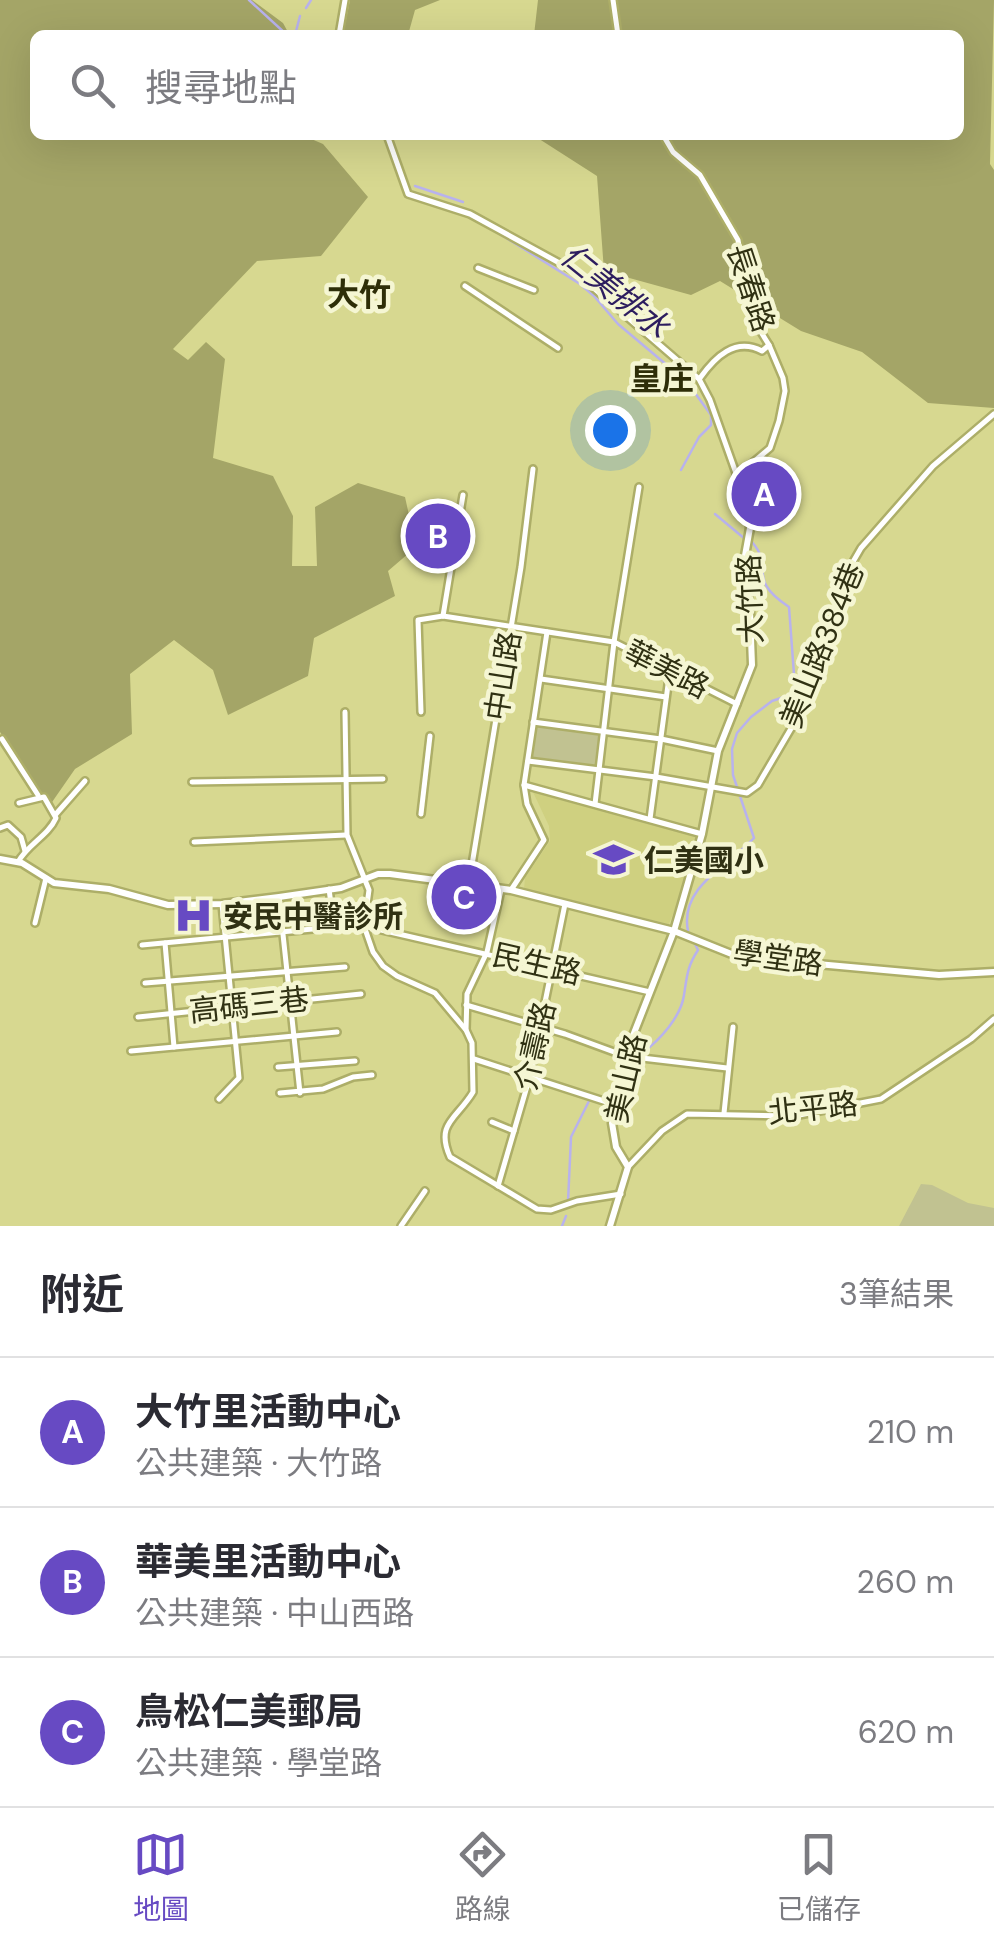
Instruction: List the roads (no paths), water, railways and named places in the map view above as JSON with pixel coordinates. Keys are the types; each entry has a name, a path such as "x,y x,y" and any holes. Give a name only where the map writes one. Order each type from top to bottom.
{"street":[{"path":"339,30 345,0"},
{"path":"613,0 617,30"},
{"name":"大竹路","path":"389,140 408,194 470,214 574,271 699,379 750,507 744,561 753,655 718,751 702,834 674,930"},
{"name":"長春路","path":"665,140 700,175 738,240 748,300 758,313 761,332 784,378 785,391 770,448 737,476"},
{"path":"478,268 534,290"},
{"path":"466,286 558,348"},
{"name":"長春路","path":"699,379 712,362 734,347 743,344 762,351 769,345"},
{"name":"美山路384巷","path":"713,785 741,794 758,784 799,715 826,651 850,566 933,466 994,414"},
{"name":"中山路","path":"469,884 533,469"},
{"path":"595,804 614,642 639,487"},
{"path":"443,616 464,495"},
{"name":"華美路","path":"421,712 418,620 443,616 614,642 737,704"},
{"path":"511,890 544,834 527,804 524,785 547,632"},
{"path":"650,819 670,670"},
{"path":"541,680 666,697"},
{"path":"344,712 348,844 366,877 369,890 364,926 373,952 396,976 435,992 472,1042 473,1092 446,1125 444,1143 450,1158 537,1209 550,1210 576,1201 621,1194"},
{"path":"533,722 661,738 718,751"},
{"path":"420,814 430,736"},
{"path":"2,739 38,796"},
{"path":"528,761 713,785"},
{"path":"192,782 382,780"},
{"path":"0,859 18,862 24,851 48,831 56,814 85,781"},
{"path":"524,785 702,834"},
{"path":"20,803 44,797 56,814"},
{"path":"0,828 8,824 17,830 24,851"},
{"path":"194,842 347,834"},
{"name":"學堂路","path":"18,862 64,885 109,889 159,904 222,904 279,897 329,890 366,877 390,874 511,890 674,930 738,958 939,975 994,972"},
{"path":"35,923 46,878"},
{"path":"466,1030 466,994 487,952 502,888"},
{"path":"142,945 334,927 329,890"},
{"path":"279,897 300,1093"},
{"path":"218,1100 239,1078 222,904"},
{"name":"介壽路","path":"498,1186 530,1076 566,904"},
{"name":"民生路","path":"364,926 650,992"},
{"name":"美山路","path":"610,1226 628,1168 613,1140 614,1104 625,1056 674,930"},
{"path":"166,943 174,1047"},
{"path":"145,984 346,967"},
{"name":"高碼三巷","path":"138,1017 361,994"},
{"path":"466,1004 625,1056 727,1068"},
{"name":"北平路","path":"628,1168 662,1131 686,1114 794,1116 881,1099 971,1039 994,1019"},
{"path":"724,1113 733,1027"},
{"path":"131,1051 337,1032"},
{"path":"474,1059 614,1104"},
{"path":"278,1067 354,1061"},
{"path":"280,1093 323,1089 353,1077 372,1075"},
{"path":"492,1122 514,1132"},
{"path":"400,1226 425,1191"}],"waterway":[{"path":"249,0 282,30"},
{"name":"仁美排水","path":"306,8 311,0"},
{"name":"仁美排水","path":"296,30 300,16"},
{"name":"仁美排水","path":"415,186 463,202"},
{"name":"仁美排水","path":"492,229 580,284 618,324 687,382 711,415 711,425 699,437 681,470"},
{"name":"仁美排水","path":"715,514 745,539"},
{"name":"仁美排水","path":"688,931 687,915 698,889 754,838 733,775 732,749 737,733 751,717 772,701 793,694 795,688 789,607 764,581 761,559 752,542"},
{"name":"仁美排水","path":"642,1053 679,1012 698,950 695,944"},
{"name":"仁美排水","path":"568,1202 571,1137 589,1101"},
{"name":"仁美排水","path":"562,1226 566,1216"}],"place":[{"name":"大竹里活動中心","path":"764,494"},
{"name":"華美里活動中心","path":"438,536"},
{"name":"仁美國小","path":"614,860"},
{"name":"鳥松仁美郵局","path":"464,897"},
{"name":"安民中醫診所","path":"193,916"}],"district":[{"name":"大竹","path":"359,295"},
{"name":"皇庄","path":"662,379"}]}
